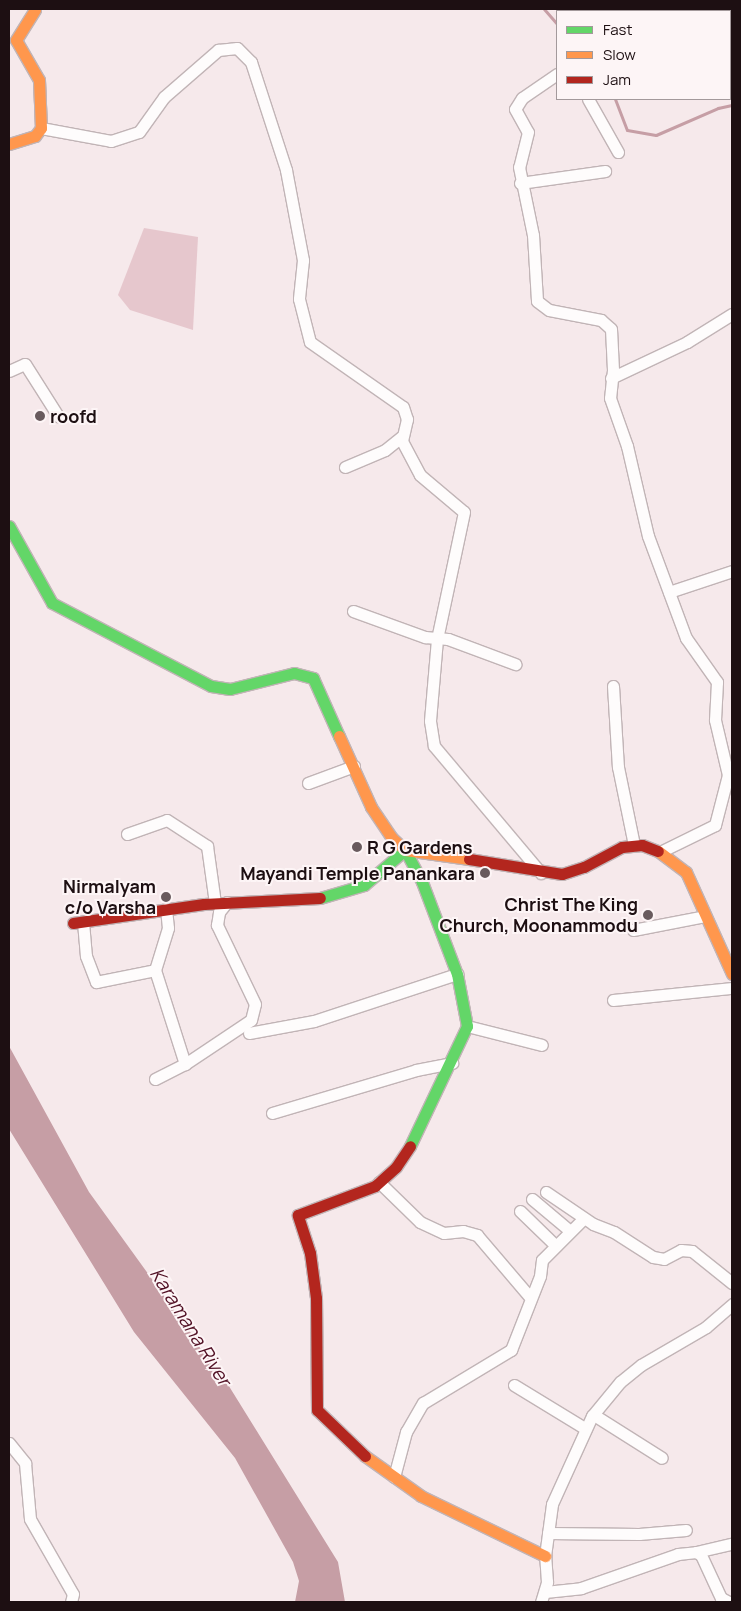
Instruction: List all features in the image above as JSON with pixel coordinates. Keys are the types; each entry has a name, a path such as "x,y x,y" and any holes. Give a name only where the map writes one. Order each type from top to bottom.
{"street":[{"path":"9,144 35,136 41,128 39,80 12,41 35,9"},
{"path":"41,128 110,141 139,132 164,97 204,60 218,50 230,48 241,50 251,62 280,145 303,260 299,299 310,342 403,406 407,419 402,436 403,445 420,476 460,508 465,518 437,639 430,721 436,750 542,873"},
{"path":"556,75 515,105 517,114 528,132 519,166 520,183 533,235 537,301 549,310 606,322 612,333 610,398 627,446 648,536 686,638 716,677 715,720 728,775 715,825 660,852"},
{"path":"589,100 618,152"},
{"path":"520,183 605,171"},
{"path":"611,378 687,342 732,314"},
{"path":"9,371 25,364 58,416"},
{"path":"345,467 384,450 402,436"},
{"path":"9,526 52,602 168,666 211,686 230,688 294,673 309,675 316,681 379,819 405,850 422,882 457,974 468,1013 467,1026 452,1063 417,1136 396,1167 379,1182 298,1216 310,1253 316,1298 317,1410 354,1448 421,1496 546,1556"},
{"path":"669,592 732,571"},
{"path":"353,611 425,637 448,639 515,664"},
{"path":"613,686 618,767 634,845"},
{"path":"308,783 354,766"},
{"path":"127,834 167,820 207,846 215,903"},
{"path":"405,850 451,859 488,860 542,873 562,874 634,845 660,852 686,872 706,916 728,956 732,974"},
{"path":"155,970 96,982 86,956 78,922 215,903 331,897 364,885 405,850"},
{"path":"155,1079 186,1064 251,1020 255,1004 217,925 219,912 227,902"},
{"path":"166,909 168,928 155,970 186,1064"},
{"path":"633,930 706,916"},
{"path":"248,1033 314,1021 457,974"},
{"path":"613,1000 732,988"},
{"path":"467,1026 542,1045"},
{"path":"272,1114 416,1070 452,1063"},
{"path":"379,1182 420,1222 444,1233 471,1232 481,1239 529,1296"},
{"path":"546,1192 584,1218 659,1260 681,1250 692,1251 732,1283"},
{"path":"532,1200 569,1230"},
{"path":"520,1212 554,1245"},
{"path":"394,1477 406,1432 423,1403 511,1350 540,1276 542,1260 554,1245 584,1218"},
{"path":"732,1304 706,1327 641,1365 620,1382 594,1414 552,1504 543,1597 580,1588 683,1553 732,1544"},
{"path":"514,1385 586,1429"},
{"path":"594,1414 662,1458"},
{"path":"9,1443 24,1463 30,1519 73,1594 71,1602"},
{"path":"548,1533 639,1534 686,1530"},
{"path":"696,1552 701,1555 721,1598 729,1602"}],"shaded area":[{"path":"144,228 198,237 193,330 130,310 118,295"},
{"path":"9,1046 89,1192 227,1383 338,1562 345,1602 295,1602 299,1581 293,1562 235,1458 134,1332 9,1129"}],"waterway":[{"path":"544,9 556,23"},
{"path":"615,100 627,130 656,135 718,108 732,105"}],"traffic: fast":[{"path":"9,526 52,603 211,686 230,689 294,673 313,678 339,736"},
{"path":"320,898 364,885 405,850 422,882 457,974 467,1026 410,1146"}],"traffic: slow":[{"path":"9,144 35,136 41,128 39,80 16,40 35,9"},
{"path":"339,736 371,807 391,837 405,850 469,859"},
{"path":"658,851 686,872 732,974"},
{"path":"365,1456 421,1496 545,1556"}],"traffic: jam":[{"path":"469,859 562,874 584,867 622,847 642,845 658,851"},
{"path":"73,923 204,904 320,898"},
{"path":"365,1456 317,1410 316,1298 310,1253 298,1215 375,1186 396,1167 410,1146"}],"place":[{"name":"roofd","path":"40,416"},
{"name":"R G Gardens","path":"357,847"},
{"name":"Mayandi Temple Panankara","path":"485,873"},
{"name":"Nirmalyam c/o Varsha","path":"166,897"},
{"name":"Christ The King Church, Moonammodu","path":"648,915"}],"water label":[{"name":"Karamana River","path":"190,1327"}]}
